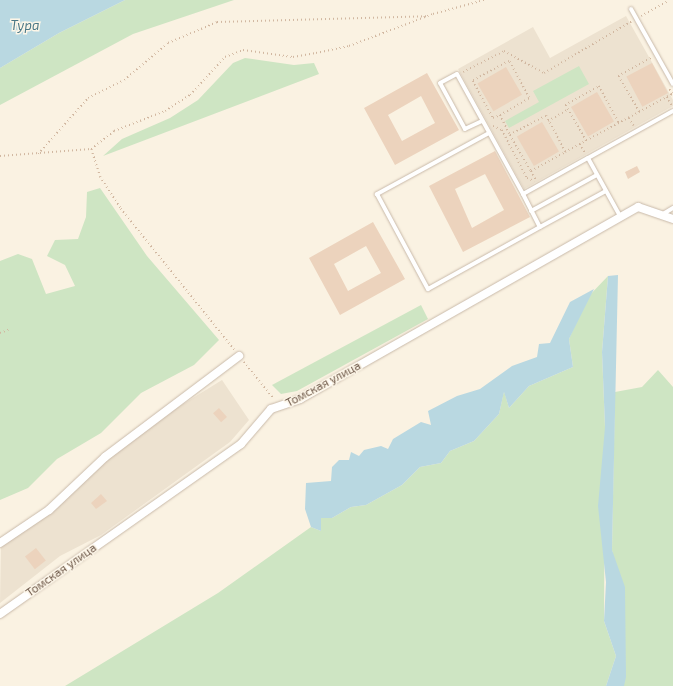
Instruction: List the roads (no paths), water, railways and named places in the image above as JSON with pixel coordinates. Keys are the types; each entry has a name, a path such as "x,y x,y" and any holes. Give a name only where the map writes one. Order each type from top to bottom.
{"street":[{"name":"Томская улица","path":"0,614 190,482 241,444 271,409 285,405 638,207 663,214 673,219"},
{"path":"0,543 49,510 105,457 239,356"}],"lane":[{"path":"631,9 673,84"},
{"path":"482,121 465,129 440,83 457,74 540,227"},
{"path":"523,194 588,158 673,107"},
{"path":"489,133 377,194 428,289 606,191"},
{"path":"588,158 620,216"},
{"path":"531,211 597,175"},
{"path":"663,214 673,208"}],"water":[{"name":"Тура","path":"0,0 125,0 59,33 0,68"},
{"path":"618,275 612,550 625,587 626,677 624,686 606,686 616,656 604,621 606,582 598,506 605,427 602,352 608,276"},
{"path":"594,289 569,339 573,367 529,386 509,408 504,392 499,414 474,441 450,451 441,463 420,467 402,485 366,505 351,507 332,518 321,518 321,531 311,527 305,509 306,483 331,481 332,467 339,460 349,460 351,452 359,456 364,450 381,446 388,449 393,439 421,422 431,425 428,411 457,396 480,389 512,366 537,357 539,344 550,343 570,302"}]}
